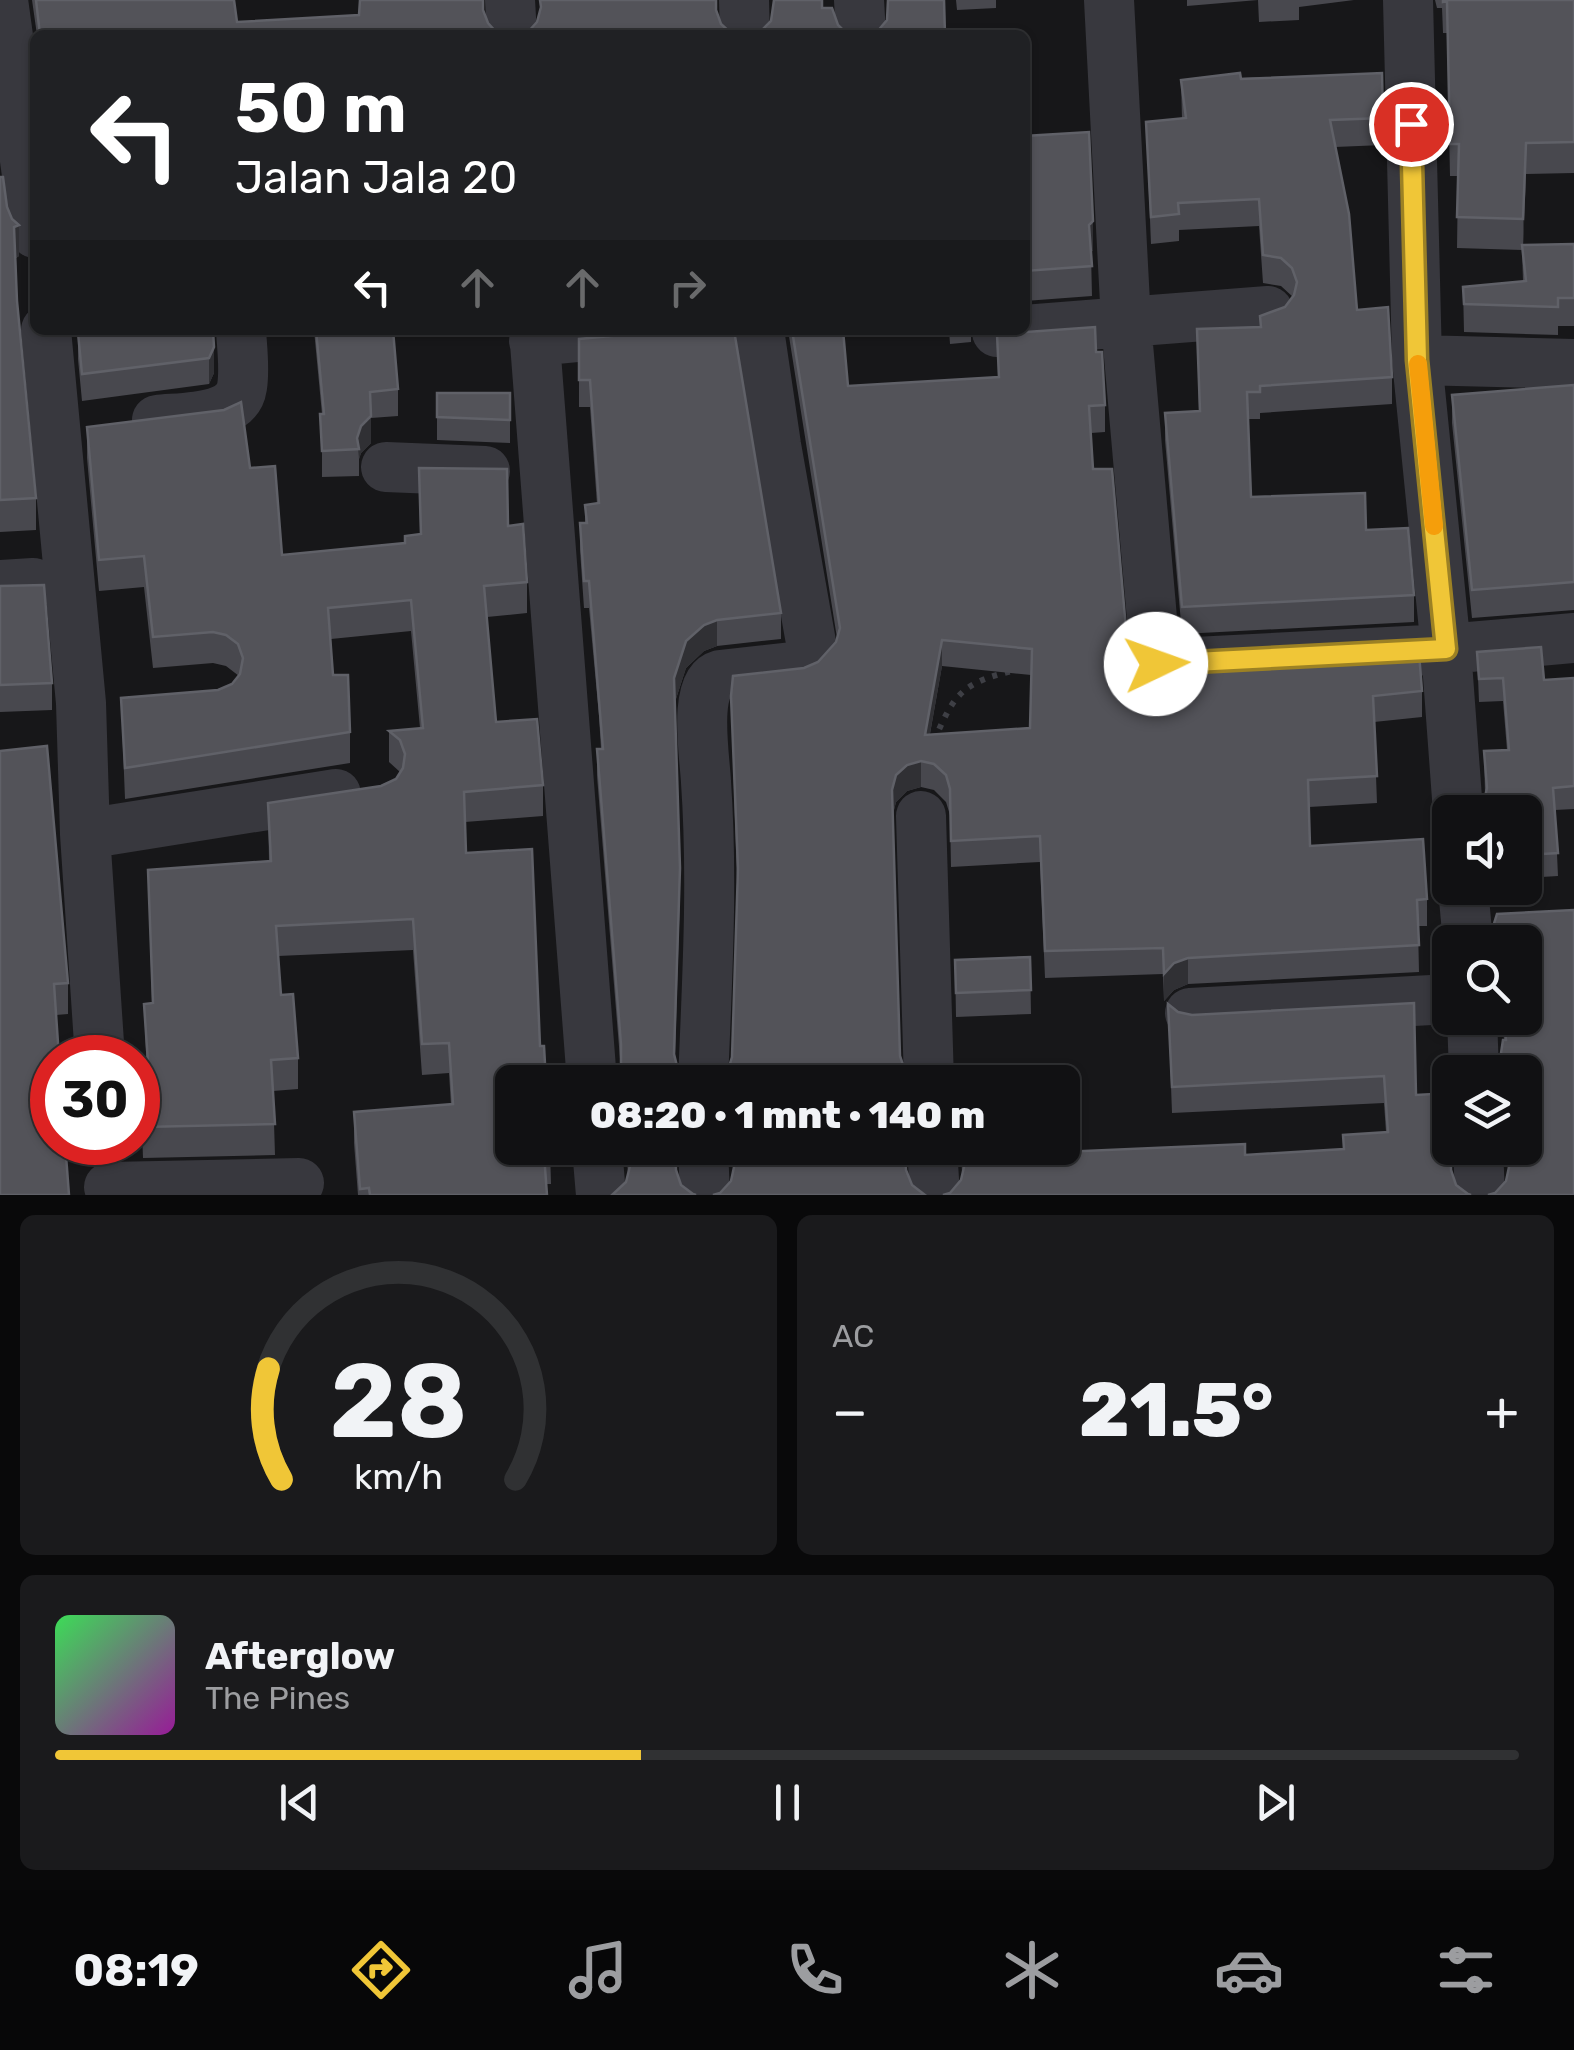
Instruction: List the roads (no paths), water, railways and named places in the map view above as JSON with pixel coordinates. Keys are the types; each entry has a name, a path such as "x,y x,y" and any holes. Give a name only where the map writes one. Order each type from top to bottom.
{"street":[{"path":"3,0 30,197"},
{"path":"510,0 512,30"},
{"path":"744,0 744,30"},
{"path":"859,0 861,30"},
{"path":"1109,0 1126,322 1156,664 1446,649 1574,638"},
{"path":"1408,0 1417,360 1457,795"},
{"path":"1030,329 1268,311"},
{"path":"48,335 88,429 100,701 84,834 98,1035"},
{"path":"88,429 220,412 242,387 242,335"},
{"path":"704,1065 712,860 704,743 705,687 712,677 720,675 801,666 809,660 812,648 760,335"},
{"path":"534,336 591,1065"},
{"path":"1417,360 1574,364"},
{"path":"386,467 545,474"},
{"path":"84,834 377,788"},
{"path":"921,816 928,1065"},
{"path":"1190,1013 1432,1000"},
{"path":"599,1165 601,1195"},
{"path":"703,1165 706,1195"},
{"path":"933,1165 935,1195"},
{"path":"1479,1165 1480,1195"},
{"path":"108,1175 298,1183"}]}
